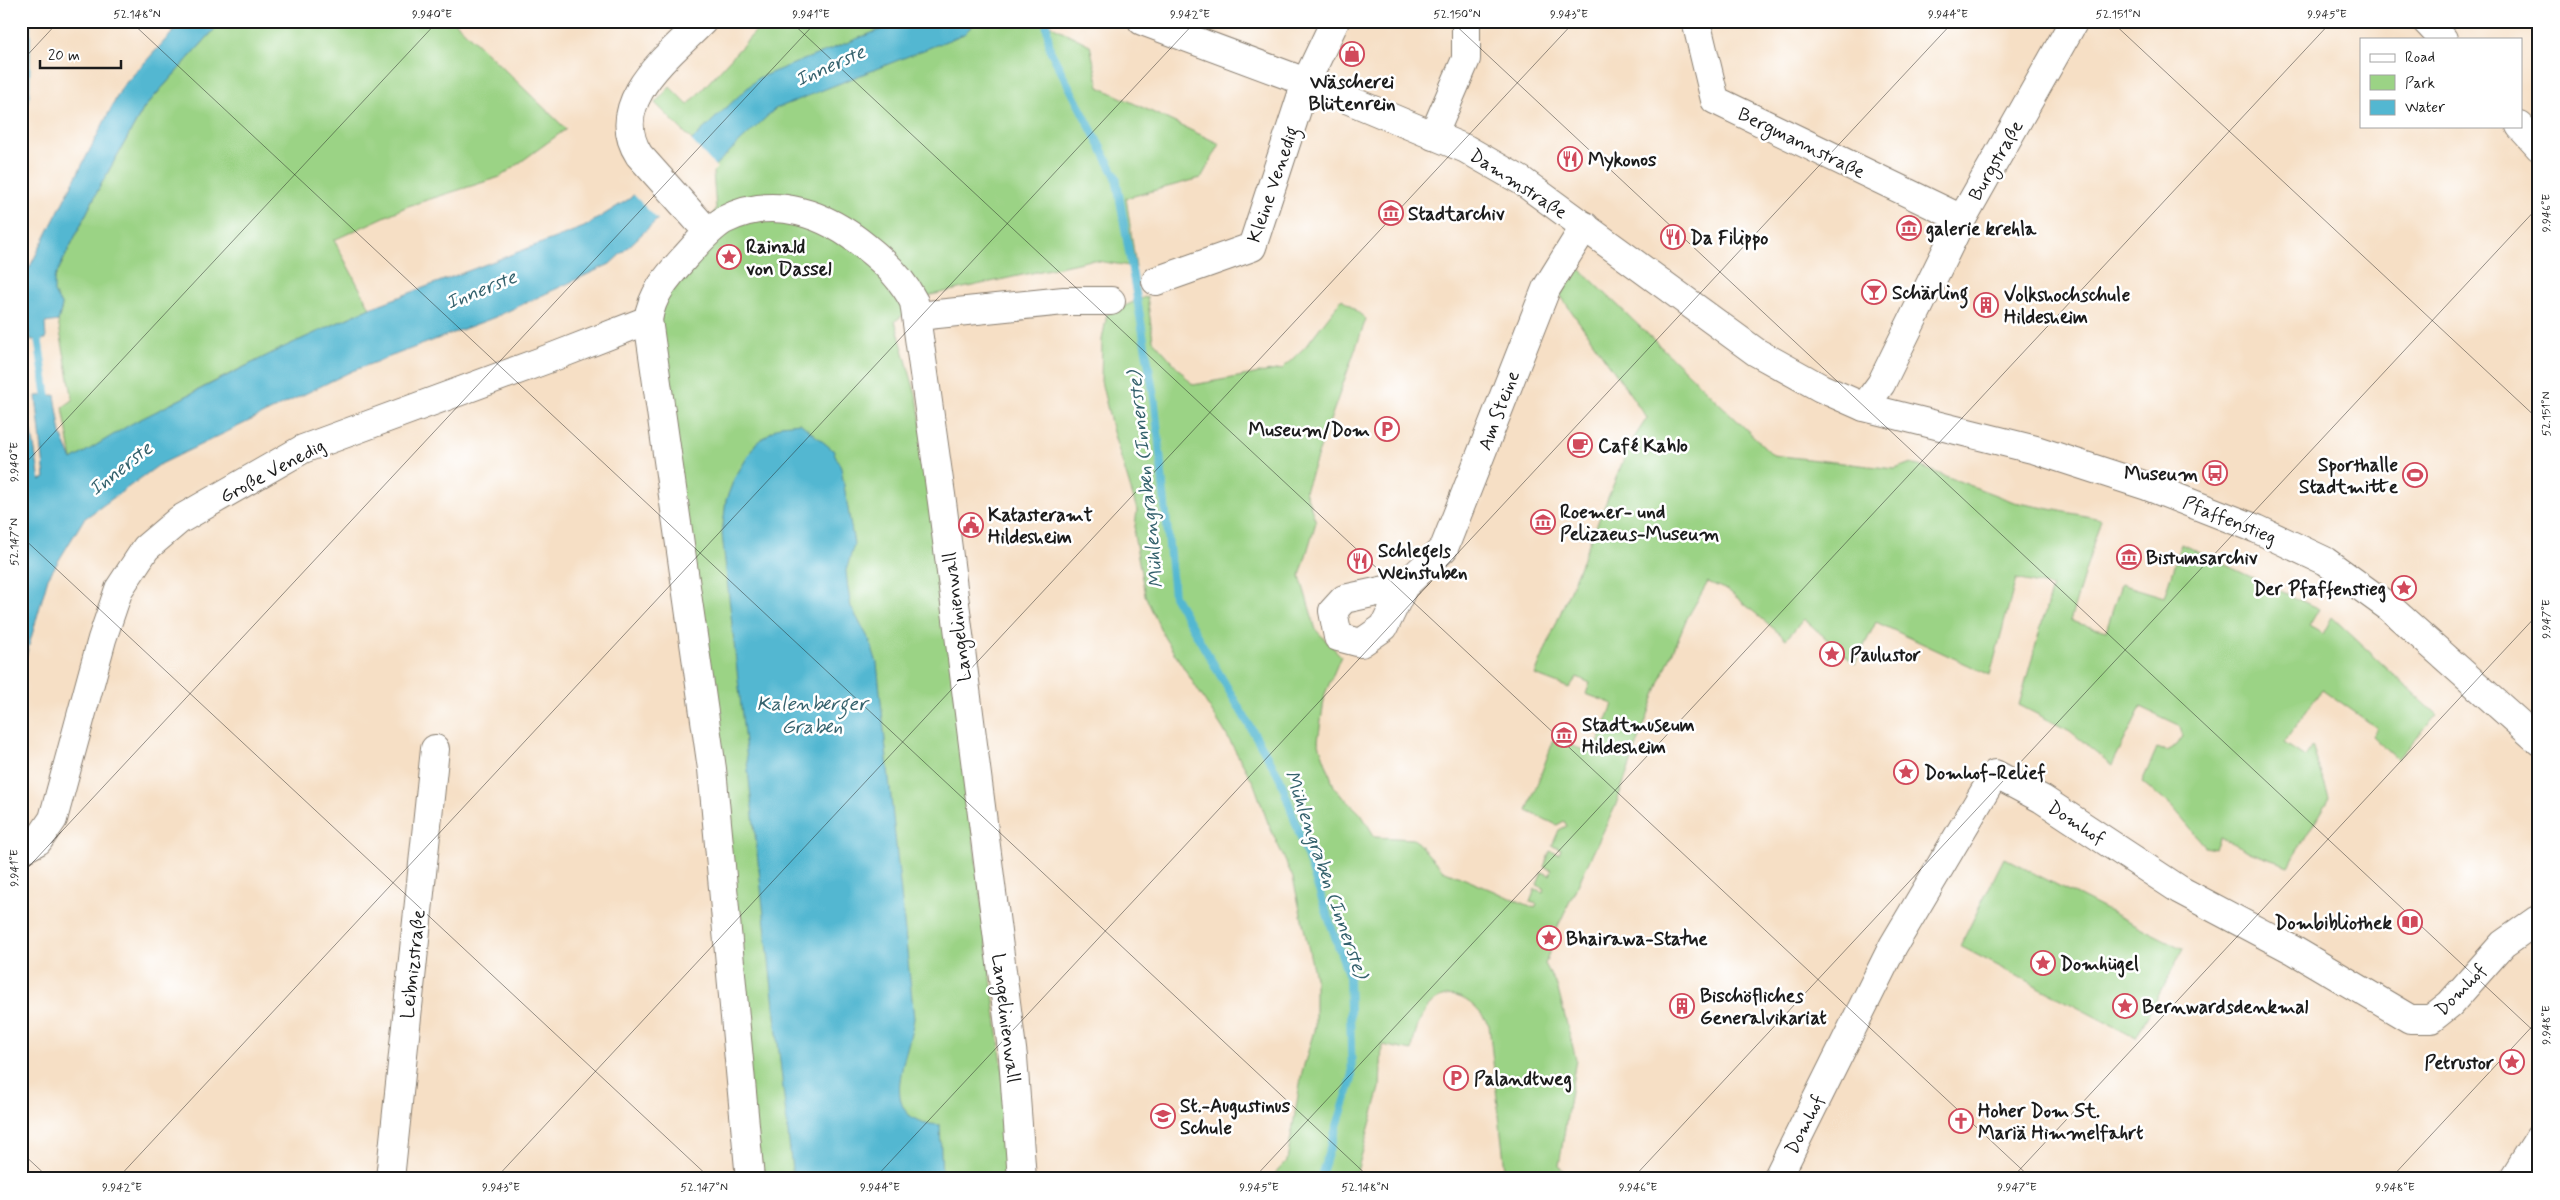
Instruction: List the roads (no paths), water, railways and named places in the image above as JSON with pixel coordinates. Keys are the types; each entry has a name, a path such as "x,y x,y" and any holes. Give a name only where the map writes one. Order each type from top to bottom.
{"street":[{"path":"704,21 639,91 629,123 634,147 639,155 702,224 655,294 648,320 712,769 750,1179"},
{"name":"Dammstraße","path":"1142,21 1306,82 1466,149 1522,181 1686,303 1756,352 1821,388 1864,407"},
{"path":"1306,82 1335,21"},
{"path":"1433,136 1466,59 1466,21"},
{"name":"Bergmannstraße","path":"1696,21 1715,100 1962,219"},
{"name":"Burgstraße","path":"1864,407 1881,384 1962,219 2074,21"},
{"path":"2426,21 2442,38"},
{"name":"Kleine Venedig","path":"1156,282 1252,247 1306,82"},
{"name":"Langelinienwall","path":"702,224 724,220 764,207 802,212 823,218 845,230 898,276 908,289 918,316 1013,1057 1022,1179"},
{"name":"Am Steine","path":"1404,586 1444,548 1546,289 1585,226"},
{"path":"918,316 1064,301 1111,300"},
{"name":"Große Venedig","path":"21,850 38,841 53,818 102,639 119,589 146,548 165,530 179,520 303,449 553,358 648,320"},
{"name":"Pfaffenstieg","path":"1864,407 2070,460 2147,486 2257,529 2297,547 2325,561 2377,597 2539,741"},
{"name":"Leibnizstraße","path":"390,1179 435,749"},
{"name":"Domhof","path":"1777,1179 1893,946 1995,774 2042,799 2180,890 2307,958 2410,1019 2431,1019 2450,1004 2503,944 2537,920 2539,922"},
{"path":"2513,1179 2539,1138"}],"water":[{"path":"183,21 222,21 144,108 99,188 54,279 54,292 62,306 58,321 45,323 46,339 31,340 24,312 21,315 21,284 122,87"},
{"name":"Innerste","path":"902,21 977,21 964,34 775,109 610,264 493,318 352,371 159,465 84,519 48,578 21,674 21,369 40,480 45,478 36,396 55,395 61,434 72,460 131,424 282,348 370,308 584,227 629,199 758,78"},
{"name":"Kalenberger Graben","path":"800,423 833,450 841,468 854,544 846,571 851,607 870,641 877,663 914,1018 902,1068 901,1100 907,1112 919,1121 940,1125 942,1179 793,1179 722,534 726,500 734,479 756,443 781,425"}],"waterway":[{"path":"21,114 26,94 27,21"},
{"name":"Mühlengraben (Innerste)","path":"1046,21 1050,50 1116,177 1155,403 1174,596 1280,778 1349,977 1352,1079 1320,1179"},
{"path":"21,210 26,213"},
{"path":"37,330 48,405"}],"place":[{"name":"Wäscherei Blütenrein","path":"1352,54"},
{"name":"Mykonos","path":"1570,159"},
{"name":"Stadtarchiv","path":"1391,213"},
{"name":"galerie krehla","path":"1909,228"},
{"name":"Da Filippo","path":"1673,237"},
{"name":"Rainald von Dassel","path":"729,257"},
{"name":"Schärling","path":"1874,292"},
{"name":"Volkshochschule Hildesheim","path":"1986,305"},
{"name":"Museum/Dom","path":"1387,429"},
{"name":"Café Kahlo","path":"1580,445"},
{"name":"Museum","path":"2215,473"},
{"name":"Sporthalle Stadtmitte","path":"2415,475"},
{"name":"Roemer- und Pelizaeus-Museum","path":"1543,522"},
{"name":"Katasteramt Hildesheim","path":"971,525"},
{"name":"Bistumsarchiv","path":"2129,557"},
{"name":"Schlegels Weinstuben","path":"1360,561"},
{"name":"Der Pfaffenstieg","path":"2404,588"},
{"name":"Paulustor","path":"1832,654"},
{"name":"Stadtmuseum Hildesheim","path":"1564,735"},
{"name":"Domhof-Relief","path":"1906,772"},
{"name":"Dombibliothek","path":"2410,922"},
{"name":"Bhairawa-Statue","path":"1549,938"},
{"name":"Domhügel","path":"2043,963"},
{"name":"Bischöfliches Generalvikariat","path":"1682,1006"},
{"name":"Bernwardsdenkmal","path":"2125,1006"},
{"name":"Petrustor","path":"2512,1062"},
{"name":"Palandtweg","path":"1456,1078"},
{"name":"St.-Augustinus Schule","path":"1163,1116"},
{"name":"Hoher Dom St. Mariä Himmelfahrt","path":"1961,1121"}]}
